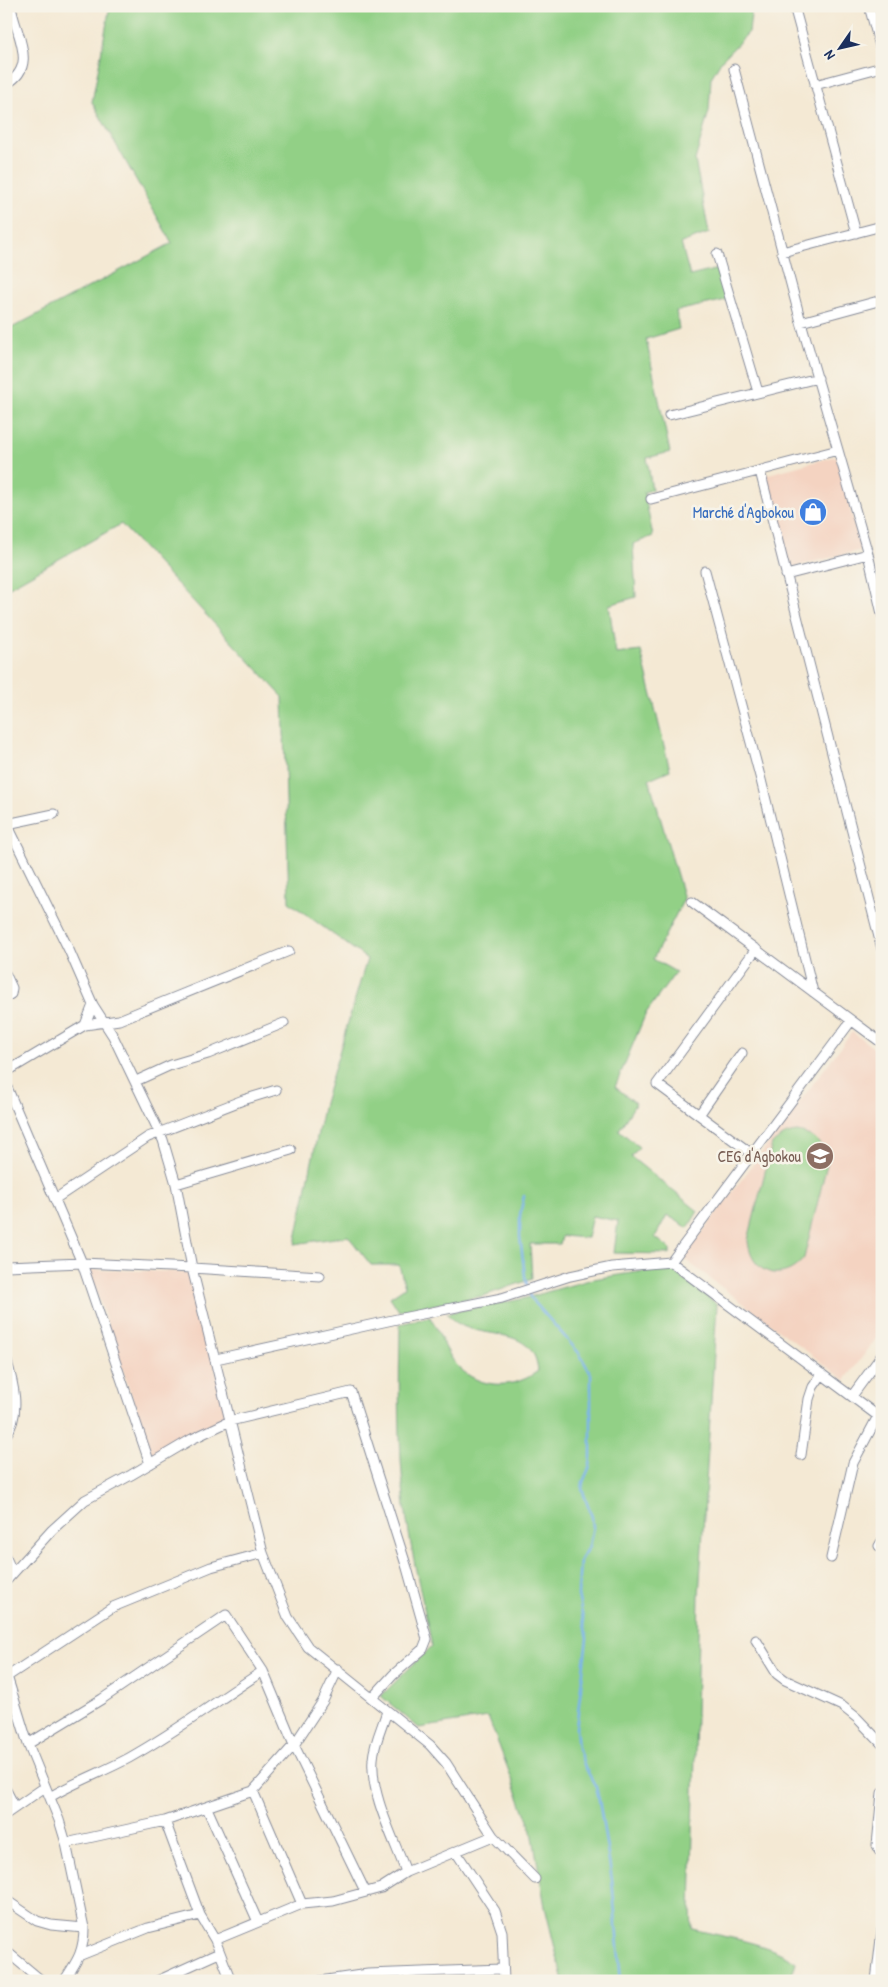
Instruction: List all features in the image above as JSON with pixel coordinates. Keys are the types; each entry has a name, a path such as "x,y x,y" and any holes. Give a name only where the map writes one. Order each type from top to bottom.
{"street":[{"path":"6,84 15,79 20,72 24,47 12,19 11,6"},
{"path":"794,6 856,233"},
{"path":"869,6 882,53"},
{"path":"816,85 882,67"},
{"path":"734,69 801,322 868,554 882,614"},
{"path":"782,252 882,226"},
{"path":"717,254 758,392"},
{"path":"801,322 882,300"},
{"path":"669,415 818,378"},
{"path":"651,500 838,450"},
{"path":"760,471 881,945"},
{"path":"786,575 868,554"},
{"path":"705,571 761,780 813,992"},
{"path":"54,814 7,823 69,950 93,1005 113,1036 160,1132 176,1184 192,1268 263,1553 288,1617 300,1636 318,1655 338,1669 430,1745 446,1763 493,1836 535,1879"},
{"path":"692,902 882,1043"},
{"path":"752,1154 656,1084 756,949"},
{"path":"6,1072 84,1025 119,1020 289,951"},
{"path":"6,976 12,988 11,994 6,997"},
{"path":"84,1025 93,1005"},
{"path":"113,1036 119,1020"},
{"path":"671,1262 851,1020"},
{"path":"136,1081 171,1065 208,1054 284,1023"},
{"path":"699,1115 742,1053"},
{"path":"6,1085 82,1263 150,1464"},
{"path":"55,1200 133,1146 160,1132 243,1100 276,1090"},
{"path":"176,1184 291,1150"},
{"path":"216,1359 522,1292 570,1276 612,1267 671,1262 880,1417 853,1462 831,1558"},
{"path":"6,1266 82,1263 320,1276"},
{"path":"852,1396 882,1355"},
{"path":"6,1358 13,1382 15,1403 12,1424 6,1434"},
{"path":"801,1455 809,1399 813,1387 822,1374"},
{"path":"6,1581 52,1530 85,1500 218,1425 351,1392 407,1568 427,1639 423,1649 393,1675 372,1698"},
{"path":"64,1981 81,1955 84,1928 66,1843 50,1797 28,1744 7,1675 113,1607 211,1567 263,1553"},
{"path":"6,1558 13,1573"},
{"path":"28,1744 102,1699 226,1615 263,1671 294,1746 365,1891"},
{"path":"756,1640 777,1674 785,1680 850,1712 882,1744"},
{"path":"66,1843 165,1821 253,1791 294,1746 323,1701 338,1669"},
{"path":"50,1797 74,1783 127,1759 156,1742 263,1671"},
{"path":"387,1710 373,1758 374,1778 380,1803 406,1872"},
{"path":"6,1814 45,1786"},
{"path":"6,1790 15,1807"},
{"path":"253,1791 302,1904"},
{"path":"882,1793 877,1845 882,1854"},
{"path":"207,1808 258,1922"},
{"path":"165,1821 200,1915 215,1940 231,1981"},
{"path":"215,1940 302,1904 333,1901 381,1888 406,1872 493,1836"},
{"path":"456,1852 495,1911 502,1932 504,1950 502,1969 504,1981"},
{"path":"6,1900 37,1921 84,1928"},
{"path":"81,1955 148,1928 200,1915"},
{"path":"876,1981 882,1930"},
{"path":"6,1951 42,1981"},
{"path":"157,1981 219,1953"},
{"path":"320,1981 502,1969"}],"shaded area":[{"name":"Marché d'Agbokou","path":"836,456 861,550 790,568 765,475"},
{"name":"CEG d'Agbokou","path":"852,1032 882,1054 882,1331 845,1380 683,1258"},
{"path":"89,1270 191,1272 228,1418 153,1458"}],"green space":[{"path":"110,6 752,6 749,32 721,61 711,78 709,111 695,160 709,233 681,243 690,276 718,269 726,300 676,311 679,329 646,339 670,452 647,458 652,490 644,492 653,536 633,544 636,597 609,605 616,654 641,651 670,770 649,779 684,899 653,959 676,972 646,1013 615,1087 636,1103 619,1130 639,1147 631,1157 698,1211 688,1228 667,1215 655,1237 670,1249 670,1254 614,1253 618,1221 592,1216 587,1238 562,1236 560,1244 530,1244 532,1279 483,1296 399,1311 390,1297 405,1287 399,1265 371,1265 348,1236 295,1244 324,1103 367,959 289,902 283,697 121,524 6,589 6,331 172,243 92,102"},
{"path":"797,1132 814,1138 818,1142 824,1151 827,1164 804,1258 787,1271 769,1272 761,1268 755,1261 750,1252 748,1240 772,1144 783,1136"},
{"path":"651,1270 673,1271 717,1304 699,1596 692,1929 746,1941 785,1955 796,1962 790,1981 563,1981 545,1907 532,1831 488,1717 419,1728 381,1696 432,1646 410,1542 405,1507 399,1416 400,1324 430,1317 448,1352 465,1373 488,1383 514,1383 538,1371 534,1355 525,1344 499,1334 470,1329 457,1323 447,1313 522,1299 593,1279"}],"waterway":[{"path":"524,1196 520,1215 520,1237 530,1297 579,1353 591,1374 591,1456 590,1466 582,1489 592,1517 593,1527 589,1546 580,1560 578,1595 587,1638 576,1728 578,1748 585,1767 596,1787 599,1800 612,1880 621,1981"}],"place":[{"name":"Marché d'Agbokou","path":"813,512"},
{"name":"CEG d'Agbokou","path":"820,1156"}]}
